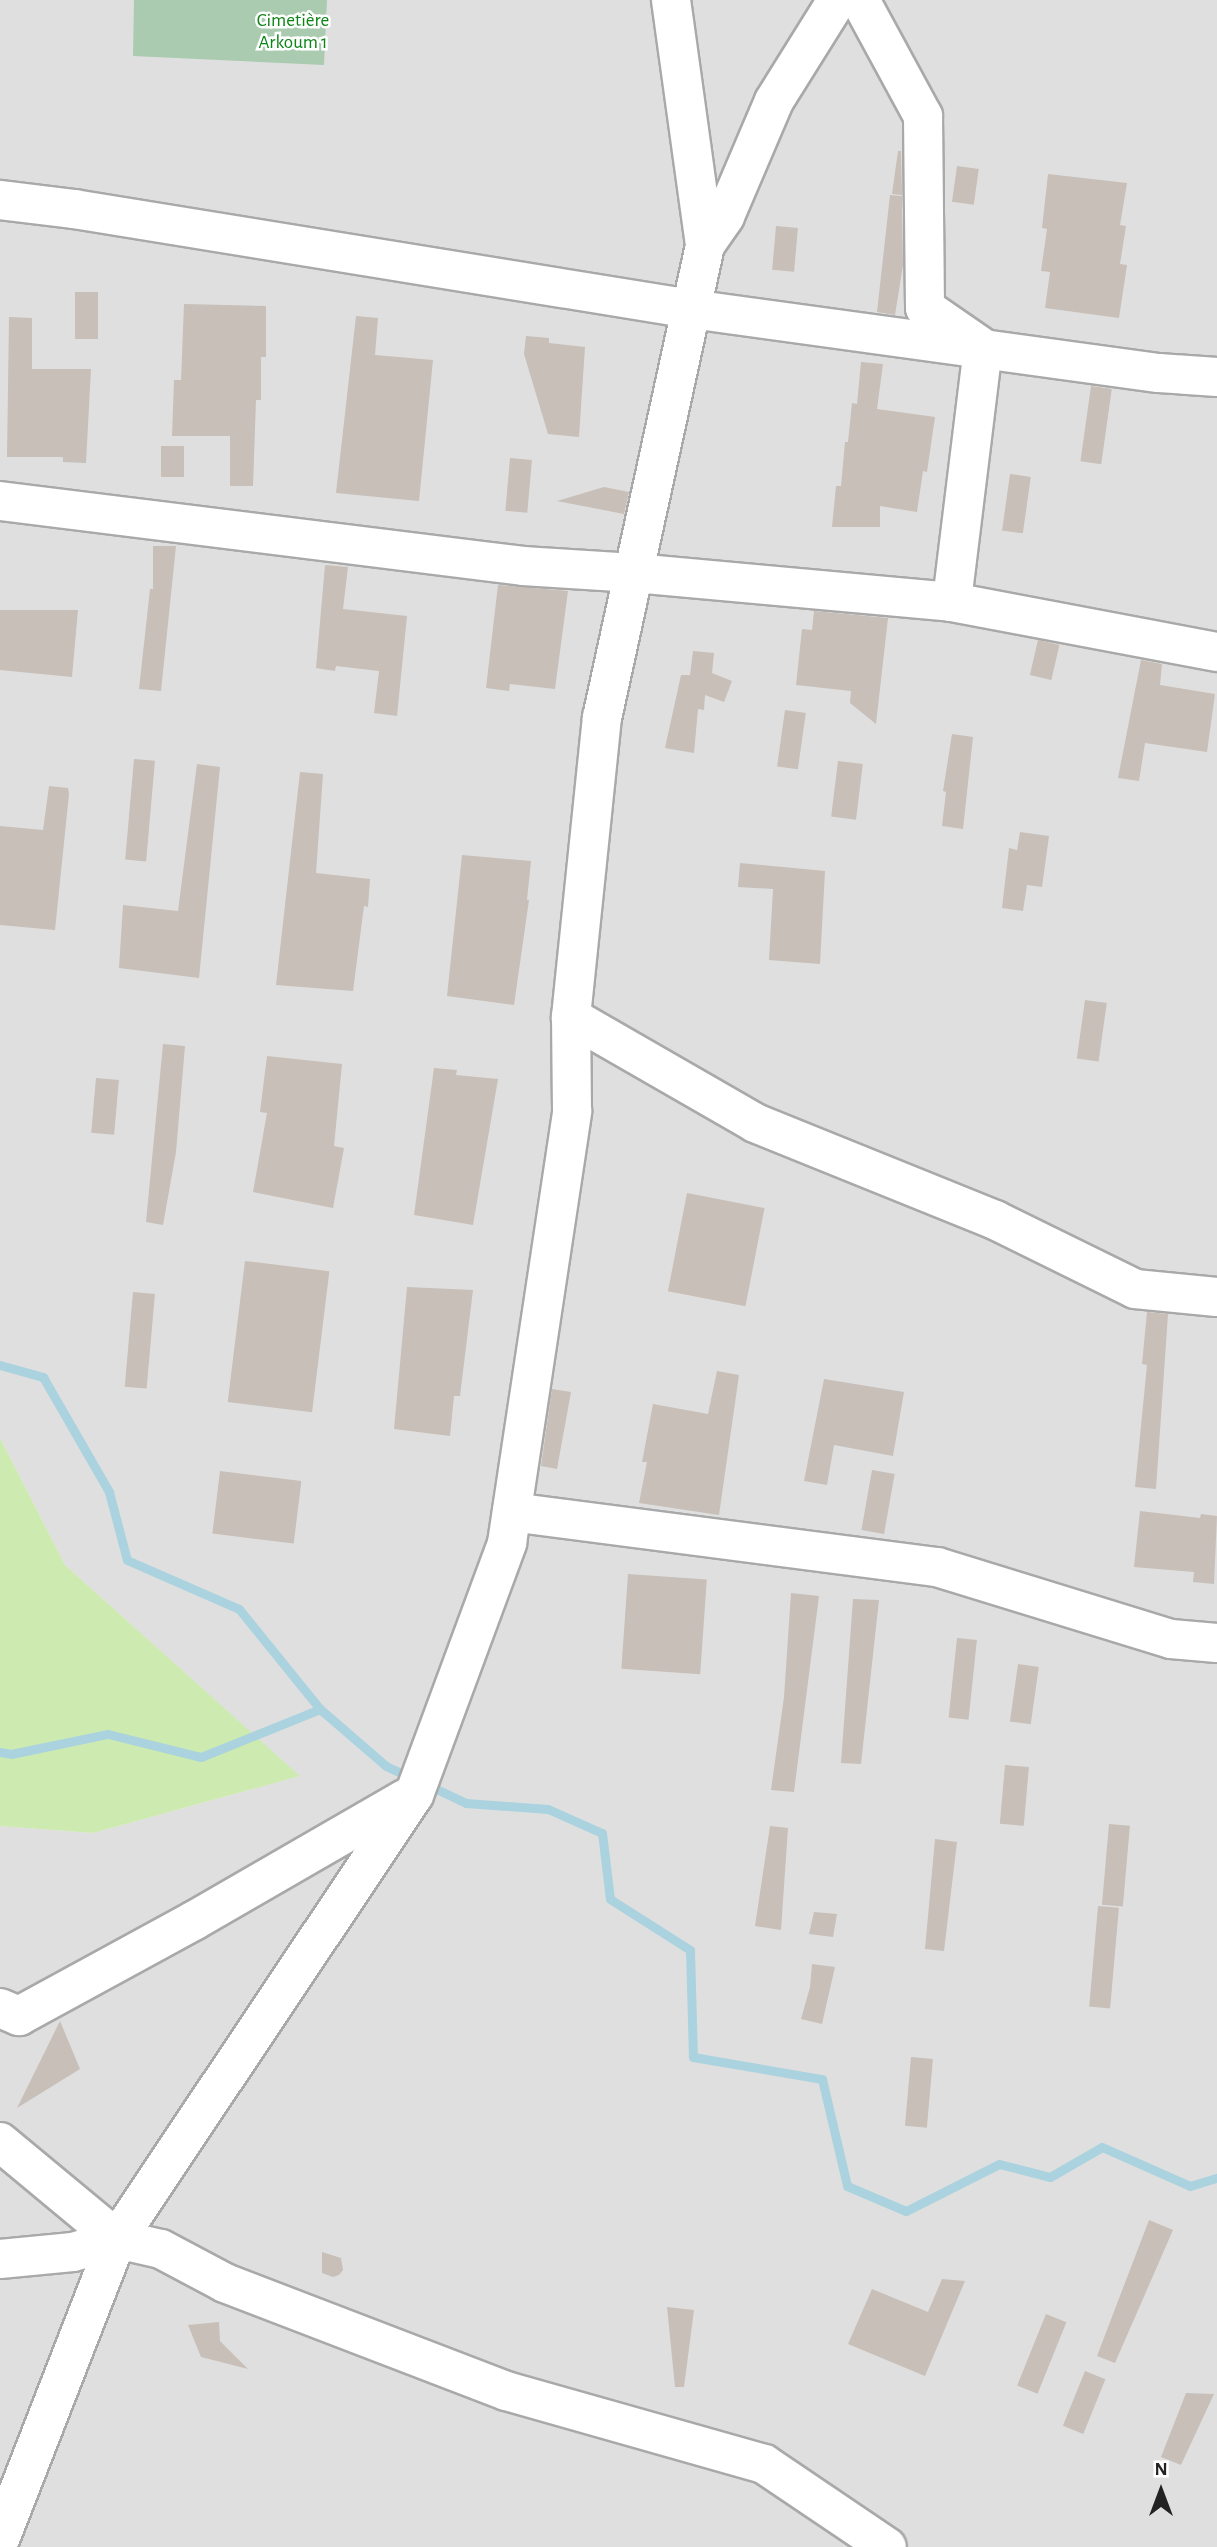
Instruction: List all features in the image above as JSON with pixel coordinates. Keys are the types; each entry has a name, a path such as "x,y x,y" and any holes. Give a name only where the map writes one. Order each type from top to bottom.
{"street":[{"path":"0,2539 117,2239 414,1795 507,1543 572,1111 571,1017 602,718 705,245 671,0"},
{"path":"705,245 725,216 774,101 837,0"},
{"path":"860,0 923,116 925,308 983,348"},
{"path":"0,200 74,209 691,309 1159,373 1217,377"},
{"path":"952,602 983,348"},
{"path":"0,501 523,566 634,573 952,602 1217,652"},
{"path":"571,1017 755,1123 995,1220 1135,1289 1217,1297"},
{"path":"512,1511 937,1567 1171,1639 1217,1643"},
{"path":"0,2008 19,2016 195,1920 414,1795"},
{"path":"0,2143 117,2239 161,2249 225,2283 506,2390 764,2464 887,2547"},
{"path":"0,2259 73,2252 117,2239"}],"shaded area":[{"path":"0,0 1217,0 1217,2547 0,2547 0,1826 93,1833 299,1776 65,1565 0,1438"}],"green space":[{"name":"Cimetière Arkoum 1","path":"134,0 327,0 324,65 133,56"},
{"path":"0,1438 65,1565 300,1776 93,1833 0,1826"}],"building":[{"path":"898,151 901,151 902,195 892,194"},
{"path":"957,166 979,169 974,205 952,202"},
{"path":"1048,174 1127,183 1120,225 1126,226 1120,264 1127,265 1119,318 1045,308 1050,272 1041,271 1047,229 1042,228"},
{"path":"890,195 902,196 903,265 895,315 877,312"},
{"path":"776,226 798,228 794,272 772,270"},
{"path":"75,292 98,292 98,339 75,339"},
{"path":"184,304 266,306 266,357 261,357 261,400 256,400 253,486 230,486 230,436 172,436 174,380 181,380"},
{"path":"356,316 378,318 375,355 433,360 419,501 336,493"},
{"path":"9,317 32,318 32,369 91,369 86,463 63,462 63,457 7,457"},
{"path":"526,336 549,338 549,343 585,347 579,437 548,434 524,354"},
{"path":"861,362 883,364 877,409 935,417 927,472 923,471 917,512 880,506 880,527 832,527 836,486 841,486 852,403 857,404"},
{"path":"1091,386 1112,389 1101,464 1080,461"},
{"path":"161,446 184,446 184,477 161,477"},
{"path":"510,458 532,460 527,513 505,511"},
{"path":"1010,474 1031,477 1023,533 1002,530"},
{"path":"604,487 629,492 624,514 557,501"},
{"path":"153,546 176,546 161,691 139,689 150,589 153,589"},
{"path":"325,565 348,567 343,609 407,616 397,716 374,713 379,671 336,666 335,671 316,668"},
{"path":"498,585 568,591 555,689 510,684 509,691 486,688"},
{"path":"0,610 78,610 72,677 0,670"},
{"path":"814,611 888,618 876,724 850,703 851,691 796,685 802,629 812,630"},
{"path":"1038,640 1059,645 1051,680 1030,675"},
{"path":"693,651 714,653 712,673 732,681 724,702 705,695 704,710 698,709 694,753 665,748 681,675 690,675"},
{"path":"1141,660 1162,664 1160,685 1215,694 1207,752 1145,743 1139,781 1118,778"},
{"path":"785,710 806,713 798,769 777,766"},
{"path":"952,734 973,737 963,829 942,826 946,792 943,791"},
{"path":"134,759 155,761 146,861 125,860"},
{"path":"838,761 863,764 856,820 831,817"},
{"path":"197,764 220,767 199,978 119,968 123,905 178,911"},
{"path":"300,772 323,774 316,873 370,879 368,907 364,906 353,991 276,985"},
{"path":"49,786 68,788 69,794 55,930 0,925 0,826 43,830"},
{"path":"1020,832 1049,836 1042,887 1027,885 1023,911 1002,908 1009,848 1017,850"},
{"path":"462,855 531,861 529,900 514,1005 447,996"},
{"path":"740,863 825,871 820,964 769,960 773,889 738,887"},
{"path":"1085,1000 1107,1003 1099,1061 1077,1058"},
{"path":"163,1044 185,1046 176,1152 163,1225 146,1222"},
{"path":"267,1056 342,1064 334,1146 344,1148 333,1208 253,1192 267,1113 260,1112"},
{"path":"434,1068 457,1070 456,1075 498,1079 473,1225 414,1215"},
{"path":"96,1078 119,1080 114,1135 91,1133"},
{"path":"687,1193 765,1208 745,1306 668,1291"},
{"path":"245,1261 329,1271 312,1412 228,1402"},
{"path":"407,1287 473,1290 460,1396 454,1396 450,1436 394,1429"},
{"path":"133,1292 155,1294 147,1389 125,1387"},
{"path":"1147,1312 1168,1314 1156,1489 1135,1487 1147,1365 1142,1364"},
{"path":"717,1371 739,1375 719,1515 639,1503 647,1462 642,1462 653,1404 708,1414"},
{"path":"824,1379 904,1392 893,1456 834,1445 827,1485 804,1481"},
{"path":"552,1389 571,1392 557,1469 541,1466"},
{"path":"872,1470 895,1474 884,1534 861,1530"},
{"path":"220,1471 301,1481 294,1544 212,1534"},
{"path":"1140,1511 1200,1518 1201,1514 1217,1516 1214,1584 1193,1582 1194,1572 1134,1567"},
{"path":"628,1574 707,1580 700,1674 621,1669"},
{"path":"791,1593 819,1596 794,1792 771,1790 784,1697"},
{"path":"853,1599 879,1600 861,1764 841,1763"},
{"path":"957,1638 977,1640 969,1720 949,1718"},
{"path":"1018,1664 1039,1667 1031,1724 1010,1721"},
{"path":"1005,1765 1029,1767 1024,1826 1000,1824"},
{"path":"1109,1824 1130,1826 1123,1907 1102,1905"},
{"path":"770,1826 788,1828 781,1930 755,1926"},
{"path":"935,1839 957,1842 944,1951 925,1949"},
{"path":"1098,1906 1119,1908 1110,2008 1089,2007"},
{"path":"814,1912 837,1914 833,1937 809,1934"},
{"path":"812,1964 835,1967 822,2024 801,2019 810,1987"},
{"path":"60,2021 80,2069 17,2108"},
{"path":"911,2057 933,2059 927,2128 905,2126"},
{"path":"1149,2220 1173,2230 1115,2363 1097,2356"},
{"path":"322,2252 341,2258 343,2270 339,2275 333,2277 322,2273"},
{"path":"942,2279 965,2281 925,2376 848,2344 872,2289 928,2312"},
{"path":"667,2307 694,2310 684,2387 675,2387"},
{"path":"1046,2314 1066,2322 1038,2394 1017,2385"},
{"path":"219,2322 220,2341 248,2369 201,2357 188,2325"},
{"path":"1085,2371 1105,2379 1083,2434 1063,2426"},
{"path":"1186,2393 1214,2394 1181,2465 1161,2457"}],"waterway":[{"path":"0,1365 43,1377 109,1492 127,1560 239,1609 320,1709 386,1766 412,1778"},
{"path":"0,1752 11,1754 108,1734 201,1757 320,1709"},
{"path":"428,1785 466,1803 548,1809 602,1833 610,1899 690,1950 693,2057 822,2079 847,2186 906,2211 999,2164 1050,2177 1102,2147 1190,2186 1217,2178"}]}
